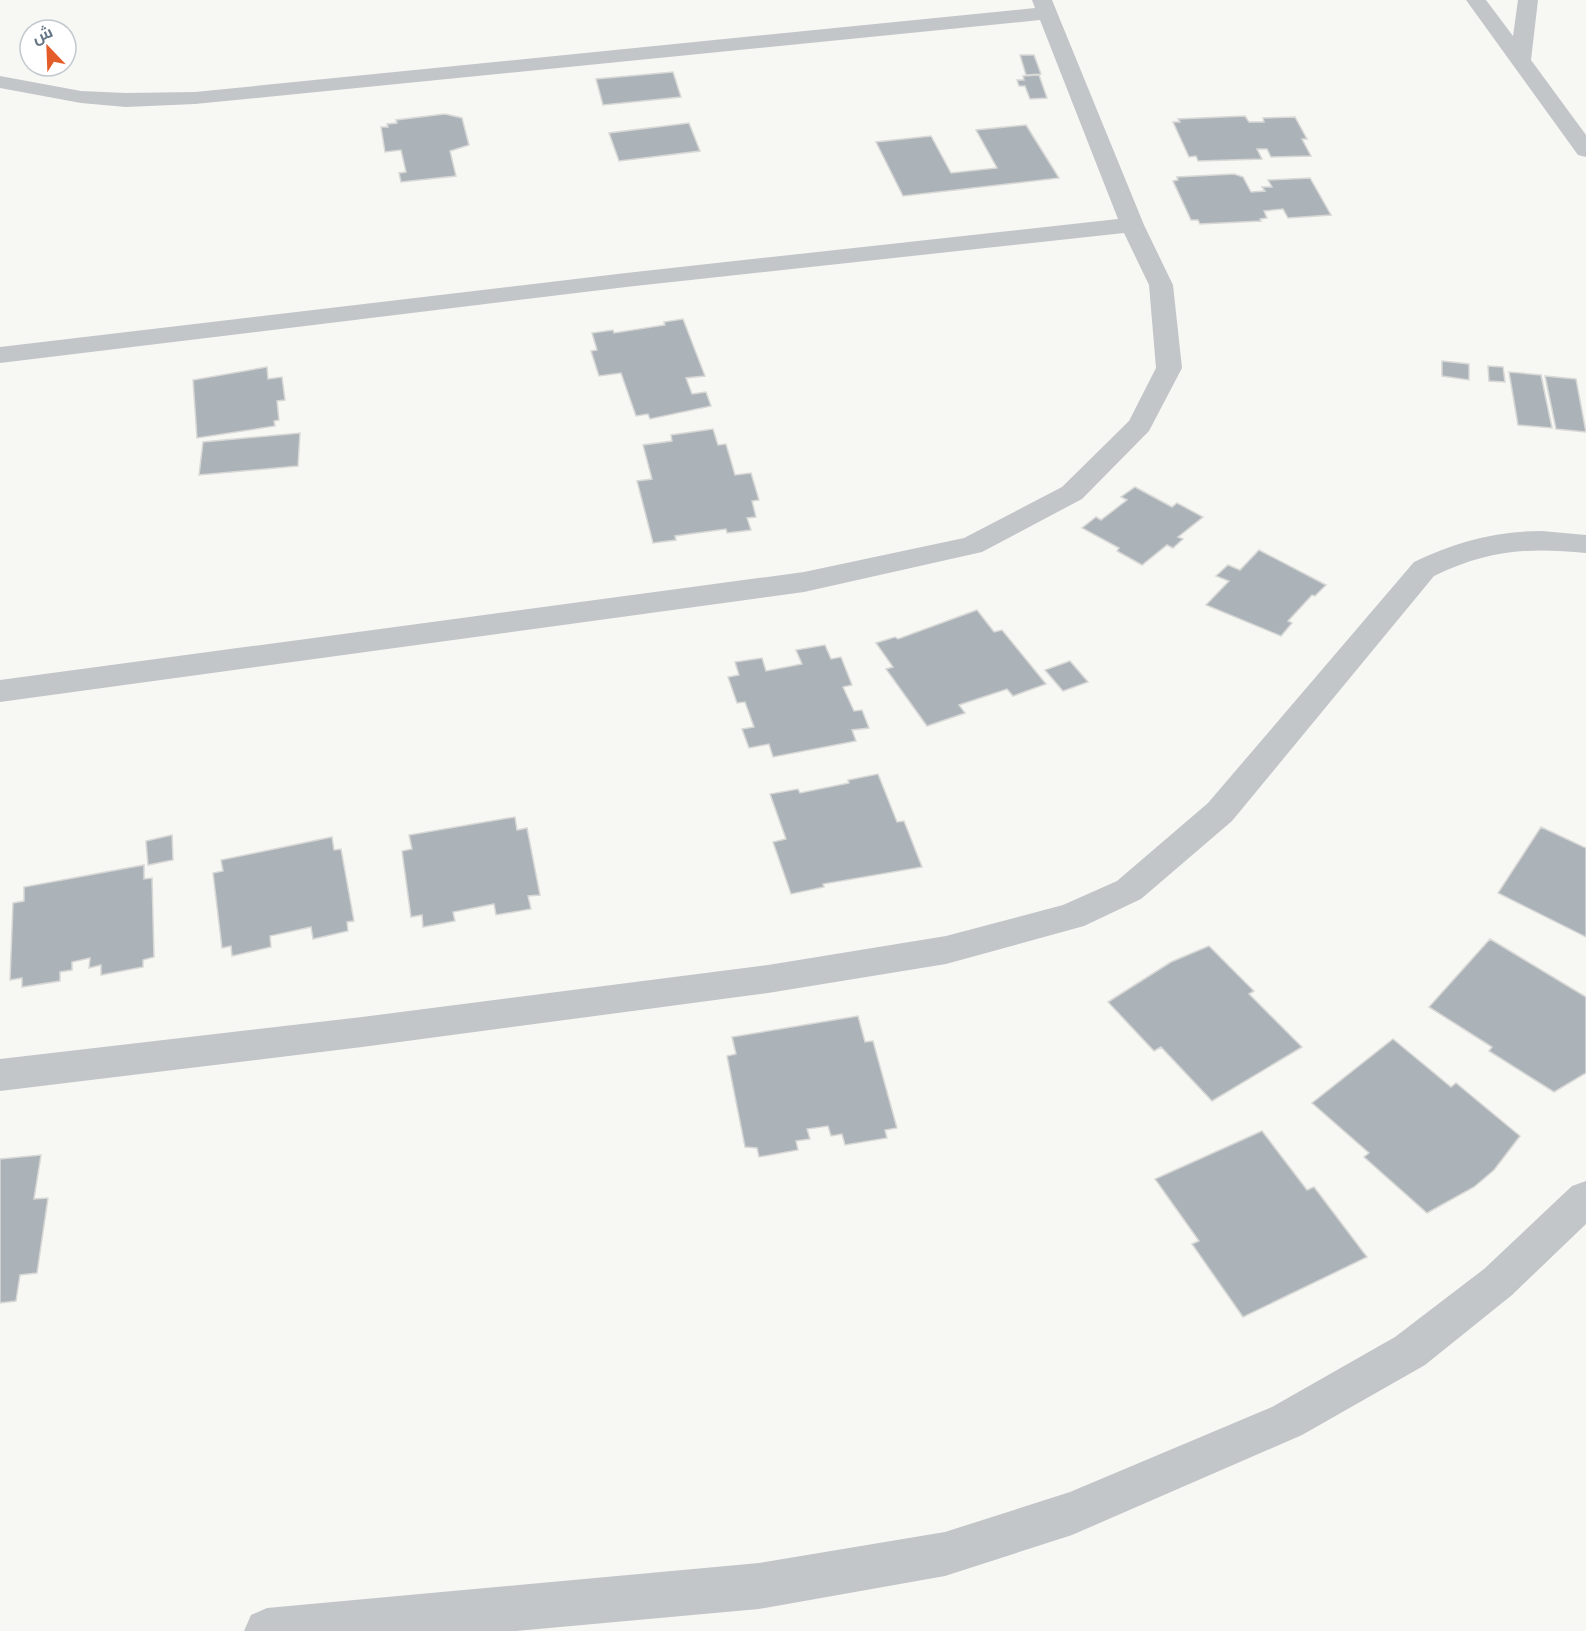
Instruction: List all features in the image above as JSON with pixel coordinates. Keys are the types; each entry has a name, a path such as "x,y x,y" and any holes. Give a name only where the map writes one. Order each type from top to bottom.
{"street":[{"path":"1476,0 1586,150"},
{"path":"1520,60 1528,0"},
{"path":"0,82 81,97 126,100 195,98 1044,7 1132,225 1161,285 1169,368 1140,425 1072,493 972,544 804,582 0,691"},
{"path":"0,355 614,281 1132,225"},
{"path":"0,1075 362,1032 768,979 946,950 1072,916 1129,890 1220,812 1424,569 1456,552 1498,541 1563,541 1586,544"},
{"path":"267,1631 759,1586 945,1554 1062,1516 1287,1421 1410,1350 1498,1282 1586,1198"}],"building":[{"path":"1020,55 1034,55 1041,74 1026,75"},
{"path":"673,72 681,97 603,105 596,79"},
{"path":"1039,75 1047,98 1030,99 1025,86 1019,86 1017,80 1024,80 1023,76"},
{"path":"445,114 462,118 469,145 450,151 456,176 401,182 399,173 406,172 401,150 385,152 381,127 397,123 396,120"},
{"path":"1245,116 1249,122 1264,122 1263,118 1295,117 1307,139 1302,139 1311,156 1271,157 1267,149 1257,149 1262,159 1198,161 1196,156 1189,157 1173,122 1180,122 1178,119"},
{"path":"689,123 700,151 619,161 609,133"},
{"path":"1026,125 1059,178 903,196 876,142 931,136 951,173 997,168 976,130"},
{"path":"1234,174 1243,177 1251,192 1265,191 1262,187 1272,187 1268,180 1310,178 1331,215 1288,218 1283,209 1264,211 1267,218 1260,219 1261,221 1200,224 1198,220 1191,220 1173,181 1178,180 1177,177"},
{"path":"683,319 705,376 686,378 692,394 706,392 711,406 650,419 648,414 636,416 621,373 599,376 591,351 597,350 592,333 613,330 614,333 665,325 664,322"},
{"path":"1442,361 1469,364 1469,380 1442,376"},
{"path":"1488,366 1503,367 1505,382 1489,381"},
{"path":"267,367 268,379 282,377 285,400 277,401 279,420 274,421 275,426 197,438 193,380"},
{"path":"1509,372 1541,375 1552,428 1518,425"},
{"path":"1545,376 1576,379 1586,432 1556,429"},
{"path":"713,429 718,445 726,444 735,475 751,473 759,500 752,501 756,517 747,518 751,530 727,533 726,529 675,536 676,540 653,543 637,481 652,479 643,445 672,441 671,435"},
{"path":"300,433 298,466 199,475 203,442"},
{"path":"1135,487 1172,507 1177,503 1203,517 1178,537 1183,539 1173,548 1167,545 1142,565 1117,551 1119,548 1082,528 1096,517 1101,520 1127,500 1121,497"},
{"path":"1259,550 1326,585 1315,596 1312,595 1288,621 1292,623 1281,636 1206,605 1229,581 1216,576 1228,565 1240,570"},
{"path":"977,610 994,632 1002,630 1046,684 1013,696 1007,689 959,705 965,713 927,726 886,669 893,667 876,643 895,637 898,639"},
{"path":"825,645 831,659 841,657 852,685 843,687 854,711 862,710 869,728 852,730 856,741 773,757 769,744 749,748 742,729 754,727 745,702 737,703 728,677 739,675 735,662 762,658 766,671 802,664 796,650"},
{"path":"1070,661 1088,682 1063,691 1045,670"},
{"path":"878,774 897,822 904,821 922,867 823,884 824,887 791,894 773,842 786,839 770,794 798,789 800,793 849,783 848,780"},
{"path":"515,817 517,830 527,828 540,895 528,896 531,909 496,915 494,904 453,912 455,921 423,927 422,915 411,917 402,851 412,849 409,835"},
{"path":"1541,827 1586,848 1586,937 1498,893"},
{"path":"172,835 173,860 148,865 146,841"},
{"path":"332,837 334,850 341,849 354,921 347,922 348,931 313,939 311,927 270,936 271,947 232,956 231,946 222,948 213,873 223,871 221,860"},
{"path":"144,865 144,879 152,878 154,957 143,960 143,967 101,975 101,965 89,968 90,958 72,962 72,970 60,972 60,981 22,987 22,978 10,980 13,903 24,901 24,887"},
{"path":"1490,939 1586,997 1586,1073 1554,1092 1489,1051 1492,1047 1429,1007"},
{"path":"1209,946 1254,991 1249,994 1302,1047 1212,1101 1161,1047 1154,1051 1108,1002 1171,962"},
{"path":"858,1016 865,1042 873,1041 897,1128 885,1130 887,1138 845,1145 842,1134 831,1136 828,1126 807,1129 810,1139 796,1141 798,1150 759,1157 757,1148 745,1147 727,1056 736,1054 732,1037"},
{"path":"1393,1039 1451,1087 1456,1083 1520,1136 1494,1170 1474,1187 1427,1213 1364,1157 1369,1153 1312,1103"},
{"path":"1262,1131 1307,1190 1314,1187 1367,1257 1243,1317 1192,1244 1199,1241 1155,1179"},
{"path":"41,1155 34,1199 48,1198 37,1273 20,1275 16,1301 0,1303 0,1159"}]}
